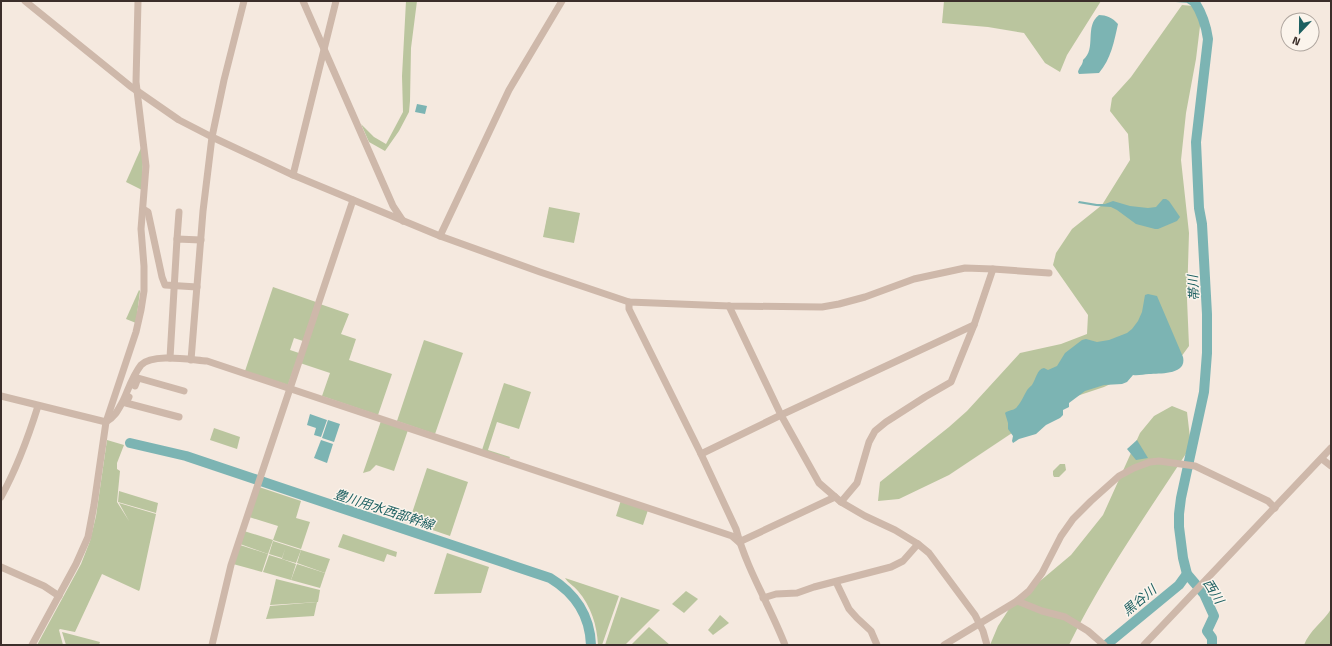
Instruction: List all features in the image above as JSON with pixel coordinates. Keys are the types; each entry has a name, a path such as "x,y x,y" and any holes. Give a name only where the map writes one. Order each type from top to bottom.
{"street":[{"path":"25,1 136,91 166,113 212,137 293,174 440,236 629,302 729,306 822,307 865,297 914,279 965,268 993,268 1049,273"},
{"path":"32,645 76,564 88,537 106,422 136,332 141,310 144,280 144,252 141,229 145,157 136,91 138,1"},
{"path":"191,360 203,211 212,137 224,80 244,1"},
{"path":"303,1 393,206 403,221"},
{"path":"293,174 336,1"},
{"path":"440,236 509,90 562,1"},
{"path":"212,645 231,565 289,388 354,200"},
{"path":"143,209 148,212 165,285 197,286"},
{"path":"170,358 179,212"},
{"path":"177,239 201,240"},
{"path":"841,502 857,483 868,442 875,431 886,422 951,382 974,325 993,268"},
{"path":"629,302 629,309 701,454 736,529 739,542 785,645"},
{"path":"729,306 781,414 808,466 819,483 841,502 865,516 895,530 918,544 929,553 970,607 983,631 986,645"},
{"path":"701,454 781,414 974,325"},
{"path":"1,396 106,422 112,419 116,413 141,365 149,360 170,358 207,361 732,536 739,542"},
{"path":"179,417 126,403 138,378 184,391"},
{"path":"1,497 26,445 38,406"},
{"path":"1144,645 1331,448"},
{"path":"1322,459 1331,466"},
{"path":"944,645 1018,601 1029,591 1036,582 1066,528 1091,501 1119,476 1134,468 1150,462 1167,462 1195,466 1268,501 1275,508"},
{"path":"739,542 834,497"},
{"path":"763,598 776,594 797,593 814,587 891,568 903,561 918,544"},
{"path":"1,567 44,586 59,596"},
{"path":"836,582 848,609 871,631 877,645"},
{"path":"1018,601 1042,611 1064,617 1088,631 1104,645"}],"green space":[{"path":"406,1 417,1 411,48 409,112 399,131 385,151 369,142 361,124 374,137 386,144 403,112 402,76"},
{"path":"944,1 1101,1 1067,55 1060,72 1045,63 1024,33 988,27 942,23"},
{"path":"1182,5 1194,6 1201,18 1196,59 1186,113 1181,160 1189,233 1187,299 1189,346 1181,357 1142,369 1104,387 1071,398 1036,417 949,475 899,499 878,501 880,482 967,411 1020,353 1061,344 1087,334 1088,315 1053,265 1056,253 1072,229 1102,205 1130,160 1128,134 1110,111 1112,98 1131,77"},
{"path":"141,148 143,158 142,190 126,182"},
{"path":"549,207 580,213 574,243 543,237"},
{"path":"273,287 316,302 303,341 294,338 290,350 299,353 288,385 245,371"},
{"path":"139,290 140,291 136,323 126,319"},
{"path":"320,304 349,314 341,334 356,339 349,360 392,374 378,415 322,396 330,373 300,363"},
{"path":"424,340 463,353 435,434 397,421"},
{"path":"504,383 531,392 519,429 497,422 488,450 510,457 509,459 482,450"},
{"path":"1172,406 1187,412 1191,446 1111,568 1069,645 990,645 998,626 1009,609 1071,555 1103,515 1140,433 1154,416"},
{"path":"381,421 408,430 394,471 376,465 370,471 363,473"},
{"path":"214,428 240,437 237,449 210,440"},
{"path":"107,440 124,445 117,463 117,469 120,471 117,502 129,521 119,503 156,514 140,589 139,591 102,574 75,632 59,630 63,645 37,645 81,564 90,541 96,516"},
{"path":"1060,464 1065,464 1066,470 1059,477 1054,477 1053,471"},
{"path":"427,468 468,482 450,536 409,522"},
{"path":"259,487 301,501 296,518 310,522 301,549 273,540 278,526 249,517"},
{"path":"119,491 158,503 156,513 118,502"},
{"path":"621,500 648,510 643,525 616,516"},
{"path":"244,531 273,540 268,554 240,544"},
{"path":"343,534 397,552 396,557 387,554 384,562 338,547"},
{"path":"273,541 301,550 296,563 282,559 285,549 282,558 269,554"},
{"path":"240,545 268,554 262,572 233,564"},
{"path":"301,550 330,559 325,573 297,563"},
{"path":"447,553 489,567 481,593 434,594"},
{"path":"269,555 296,564 291,580 263,572"},
{"path":"297,564 325,573 320,588 291,580"},
{"path":"565,578 619,596 602,645 598,645 595,623 590,609 583,597"},
{"path":"276,579 320,590 318,602 270,605"},
{"path":"686,591 698,599 684,613 672,604"},
{"path":"621,597 660,610 625,645 605,645"},
{"path":"317,602 314,616 266,619 270,606"},
{"path":"1331,609 1331,645 1304,645 1309,635 1325,618"},
{"path":"720,615 729,623 713,635 708,630"},
{"path":"649,627 670,645 631,645"},
{"path":"62,632 100,642 99,645 66,645"}],"water":[{"path":"1099,15 1109,17 1118,24 1112,50 1099,73 1079,74 1078,72 1083,60 1089,50 1092,25"},
{"path":"417,104 427,106 425,114 415,112"},
{"path":"1163,199 1169,201 1180,217 1177,221 1158,229 1136,224 1111,207 1078,203 1079,201 1105,204 1113,201 1130,206 1148,208 1156,207"},
{"path":"1148,294 1157,296 1183,357 1181,367 1172,372 1166,373 1133,375 1127,382 1122,384 1104,385 1085,391 1069,403 1069,407 1063,410 1063,415 1060,418 1046,425 1036,434 1019,439 1013,443 1013,436 1008,429 1005,413 1015,409 1018,406 1040,370 1044,368 1048,370 1057,366 1065,353 1082,340 1086,339 1097,342 1109,340 1127,333 1138,321 1142,312 1145,295"},
{"path":"310,414 327,420 321,437 314,435 316,428 307,425"},
{"path":"328,420 340,424 334,442 322,438"},
{"path":"321,440 333,444 327,463 314,458"},
{"path":"1137,440 1148,458 1136,460 1127,449"}],"waterway":[{"path":"1172,1 1187,2 1200,10"},
{"name":"帯川","path":"1194,1 1203,19 1208,39 1196,142 1199,208 1202,224 1207,314 1207,353 1204,392 1181,498 1179,527 1183,558 1187,574 1204,594 1214,616 1207,631 1212,638 1212,645"},
{"name":"豊川用水西部幹線","path":"130,443 186,456 550,578 567,591 580,606 588,624 591,645"},
{"name":"黒谷川","path":"1106,645 1179,585 1187,574"}],"water label":[{"name":"西川","path":"1214,591"}]}
